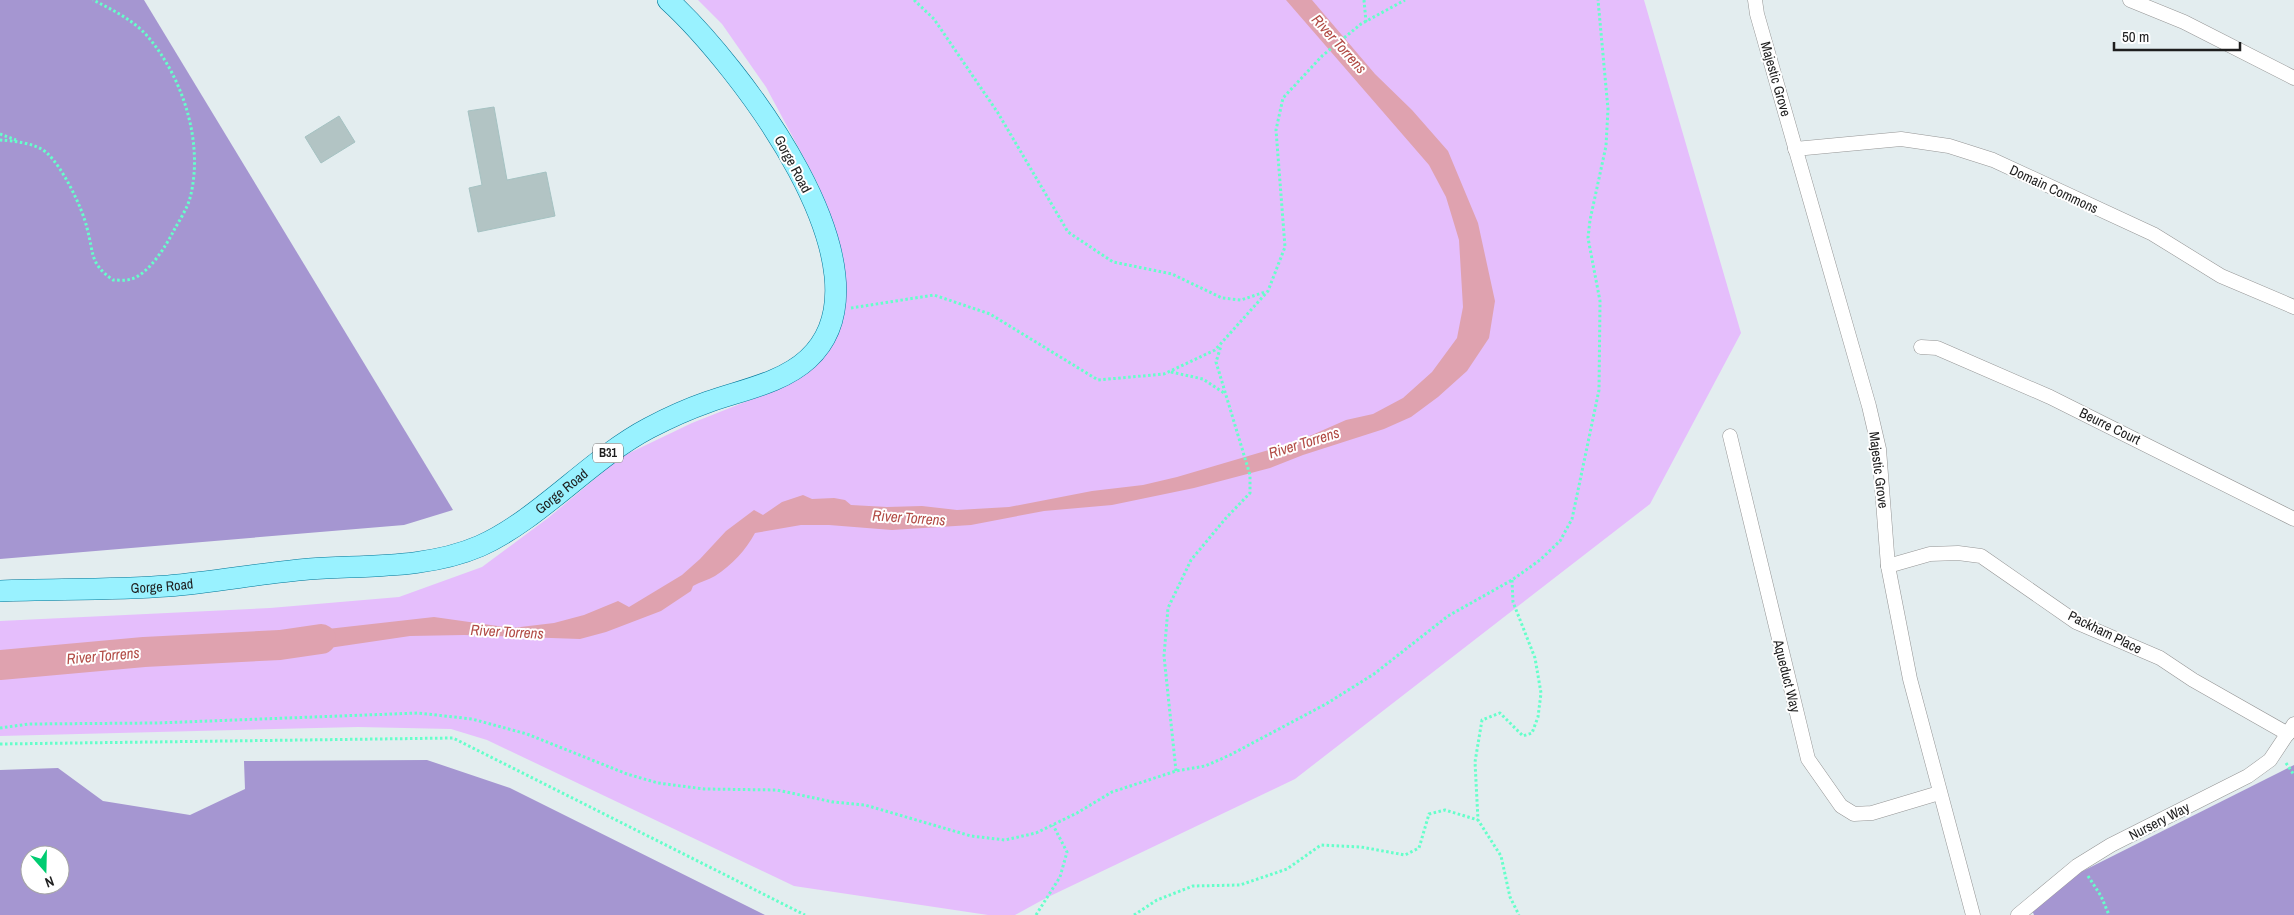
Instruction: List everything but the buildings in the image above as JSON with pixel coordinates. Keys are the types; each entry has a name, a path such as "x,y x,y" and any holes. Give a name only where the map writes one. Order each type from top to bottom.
{"main road":[{"name":"Gorge Road","path":"0,591 166,586 306,569 410,563 451,556 478,547 510,529 608,454 650,427 706,403 776,380 807,360 820,346 830,330 836,311 838,288 834,256 822,221 776,132 719,52 668,0"}],"street":[{"name":"Majestic Grove","path":"1755,0 1757,14 1879,449 1888,566 1910,679 1973,915"},
{"path":"2130,0 2184,22 2294,78"},
{"name":"Domain Commons","path":"1795,149 1900,139 1949,146 1993,160 2153,234 2221,276 2294,308"},
{"name":"Beurre Court","path":"1921,347 1937,348 2050,397 2294,519"},
{"name":"Aqueduct Way","path":"1730,436 1808,759 1841,806 1854,814 1872,813 1939,793"},
{"name":"Packham Place","path":"1888,566 1930,554 1958,553 1981,556 2076,622 2160,658 2193,680 2291,729"},
{"name":"Nursery Way","path":"2018,915 2080,864 2111,845 2248,776 2270,760 2291,729"}],"path":[{"path":"0,134 46,152 61,171 87,226 93,260 101,272 112,280 133,279 165,249 190,199 194,172 194,142 177,82 149,38 129,19 93,0"},
{"path":"914,0 934,19 998,113 1068,232 1113,262 1172,274 1222,298 1241,300 1268,291"},
{"path":"1364,0 1366,22"},
{"path":"836,311 934,295 990,314 1098,380 1164,374 1215,350 1268,291 1285,248 1276,130 1284,98 1322,56 1361,24 1405,0"},
{"path":"0,728 29,724 157,723 418,713 472,719 527,734 627,774 658,783 704,789 777,790 833,802 865,805 980,837 1006,840 1036,833 1112,792 1176,771 1205,766 1230,755 1326,704 1374,674 1448,616 1512,580 1540,560 1560,541 1572,519 1599,390 1600,301 1588,238 1606,146 1608,109 1598,0"},
{"path":"0,140 18,141"},
{"path":"1176,771 1164,656 1168,608 1191,560 1250,493 1250,476 1216,362 1221,345"},
{"path":"1169,372 1203,379 1225,394"},
{"path":"1512,580 1513,602 1535,658 1541,693 1538,717 1532,733 1523,736 1500,713 1482,720 1475,762 1478,820 1501,856 1510,897 1519,915"},
{"path":"0,744 453,738 805,915"},
{"path":"1134,915 1157,900 1193,886 1240,884 1287,870 1321,844 1361,847 1405,855 1419,848 1429,814 1444,810 1478,820"},
{"path":"1036,915 1060,877 1067,852 1053,825"},
{"path":"2080,864 2101,896 2109,915"}],"shaded area":[{"path":"0,0 144,0 453,510 404,525 0,559"},
{"path":"698,0 1644,0 1741,333 1650,504 1295,779 1046,898 1015,915 988,915 794,886 487,740 451,729 358,727 0,736 0,621 270,608 399,597 482,567 548,518 621,457 692,423 755,398 830,342 845,309 843,255 818,184 766,87 722,24"},
{"path":"427,760 510,788 765,915 0,915 0,770 58,768 103,801 190,815 245,789 244,761"},
{"path":"2294,765 2294,915 2034,915 2030,905 2049,888"}],"water":[{"path":"1286,0 1312,0 1375,74 1412,110 1448,151 1478,223 1495,301 1489,338 1467,371 1438,397 1411,417 1384,429 1303,455 1270,468 1194,488 1112,505 1044,511 971,525 892,530 829,525 801,525 755,533 743,551 727,567 715,576 693,586 691,591 661,611 606,632 580,639 464,635 410,636 268,657 292,633 434,617 512,628 554,623 584,615 618,601 629,607 682,575 726,531 754,510 763,515 782,502 803,495 812,499 834,498 845,500 851,505 922,506 957,510 1009,507 1092,491 1143,485 1177,477 1296,442 1346,420 1373,414 1403,398 1432,372 1457,338 1463,307 1459,240 1446,197 1429,165"}],"waterway":[{"name":"River Torrens","path":"0,665 144,652 280,645 321,639"}]}
